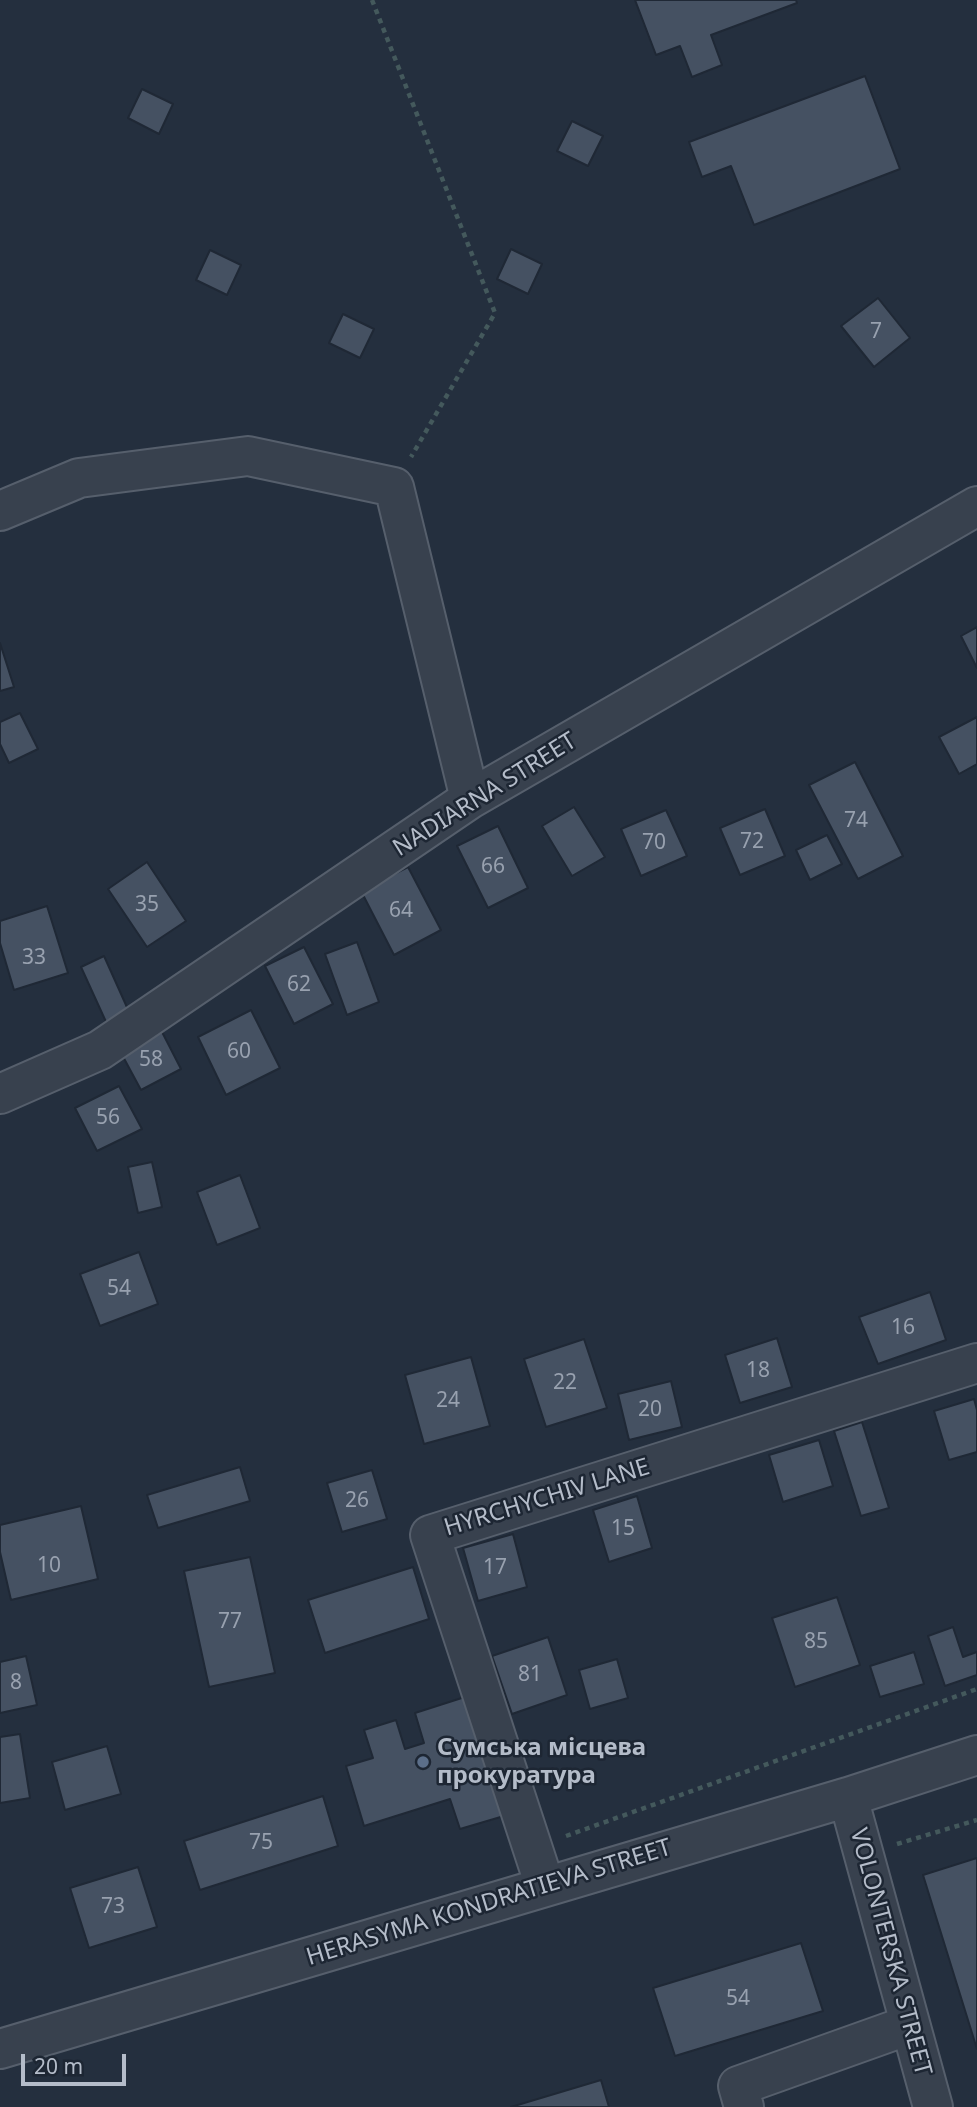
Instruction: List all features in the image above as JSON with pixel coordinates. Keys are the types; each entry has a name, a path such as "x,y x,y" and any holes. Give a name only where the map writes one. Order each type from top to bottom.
{"street":[{"path":"0,511 79,478 248,456 394,487 470,799"},
{"name":"NADIARNA STREET","path":"0,1094 100,1050 470,799 977,506"},
{"name":"HYRCHYCHIV LANE","path":"545,1886 430,1535 977,1363"},
{"name":"HERASYMA KONDRATIEVA STREET","path":"0,2049 849,1797 977,1755"},
{"name":"VOLONTERSKA STREET","path":"849,1797 933,2107"},
{"path":"744,2107 738,2086 909,2025"}],"path":[{"path":"372,0 495,313 394,487"},
{"path":"533,1847 977,1689"},
{"path":"865,1854 977,1820"}],"building":[{"path":"635,0 796,0 797,3 711,35 722,65 692,77 680,46 656,55"},
{"path":"865,76 900,169 754,225 731,166 702,177 689,142"},
{"path":"142,89 173,104 159,134 128,118"},
{"path":"572,121 603,136 588,166 557,151"},
{"path":"511,249 542,264 528,294 497,279"},
{"path":"210,250 241,265 227,295 196,280"},
{"path":"878,298 910,338 874,367 841,326"},
{"path":"343,314 374,329 360,358 329,343"},
{"path":"977,627 977,668 961,636"},
{"path":"0,643 14,687 0,691"},
{"path":"20,713 38,749 9,763 0,744 0,722"},
{"path":"977,717 977,764 959,774 939,737"},
{"path":"855,762 903,856 858,879 809,785"},
{"path":"574,807 605,857 572,876 542,826"},
{"path":"765,809 785,856 740,875 720,828"},
{"path":"666,810 687,856 641,876 621,829"},
{"path":"498,826 528,888 488,908 457,846"},
{"path":"827,835 842,864 810,880 796,850"},
{"path":"147,862 186,921 147,947 108,889"},
{"path":"408,867 441,930 394,955 361,891"},
{"path":"47,906 68,973 14,990 0,943 0,921"},
{"path":"357,942 379,1002 347,1015 325,954"},
{"path":"304,947 333,1004 294,1024 265,966"},
{"path":"104,956 130,1014 107,1024 81,967"},
{"path":"251,1010 280,1068 226,1095 198,1037"},
{"path":"161,1030 181,1069 141,1090 120,1051"},
{"path":"119,1086 142,1129 97,1151 75,1108"},
{"path":"152,1162 162,1207 138,1213 128,1167"},
{"path":"240,1175 260,1228 217,1245 197,1192"},
{"path":"139,1252 158,1304 100,1326 80,1274"},
{"path":"930,1292 946,1340 878,1364 859,1317"},
{"path":"777,1338 792,1387 740,1403 725,1355"},
{"path":"584,1339 607,1408 546,1427 524,1359"},
{"path":"471,1357 490,1426 424,1444 405,1375"},
{"path":"671,1381 682,1427 629,1440 618,1394"},
{"path":"974,1399 977,1410 977,1452 949,1460 934,1411"},
{"path":"862,1422 889,1508 861,1516 834,1431"},
{"path":"819,1440 833,1486 783,1502 769,1455"},
{"path":"240,1467 250,1501 158,1528 147,1495"},
{"path":"372,1470 387,1519 342,1532 327,1483"},
{"path":"637,1496 652,1548 609,1562 593,1510"},
{"path":"81,1506 98,1579 11,1600 0,1552 0,1525"},
{"path":"513,1534 527,1587 478,1601 463,1548"},
{"path":"250,1557 275,1673 209,1687 184,1571"},
{"path":"413,1567 429,1619 325,1653 308,1600"},
{"path":"837,1597 860,1665 795,1687 772,1618"},
{"path":"953,1627 963,1657 977,1652 977,1675 945,1686 928,1636"},
{"path":"548,1637 567,1695 512,1714 492,1656"},
{"path":"914,1652 924,1684 880,1697 870,1666"},
{"path":"26,1656 37,1705 0,1713 0,1662"},
{"path":"617,1659 628,1698 590,1709 579,1670"},
{"name":"Сумська місцева прокуратура","path":"468,1696 504,1816 460,1829 450,1799 364,1826 346,1766 373,1758 364,1730 396,1720 405,1749 424,1743 415,1713"},
{"path":"20,1734 30,1798 0,1803 0,1737"},
{"path":"107,1746 121,1794 65,1810 52,1762"},
{"path":"323,1796 338,1846 200,1890 184,1841"},
{"path":"977,1858 977,2049 923,1875"},
{"path":"138,1867 157,1927 89,1948 70,1888"},
{"path":"801,1943 823,2011 675,2056 653,1988"},
{"path":"601,2080 609,2107 511,2107"}],"place":[{"name":"Сумська місцева прокуратура","path":"423,1762"}]}
